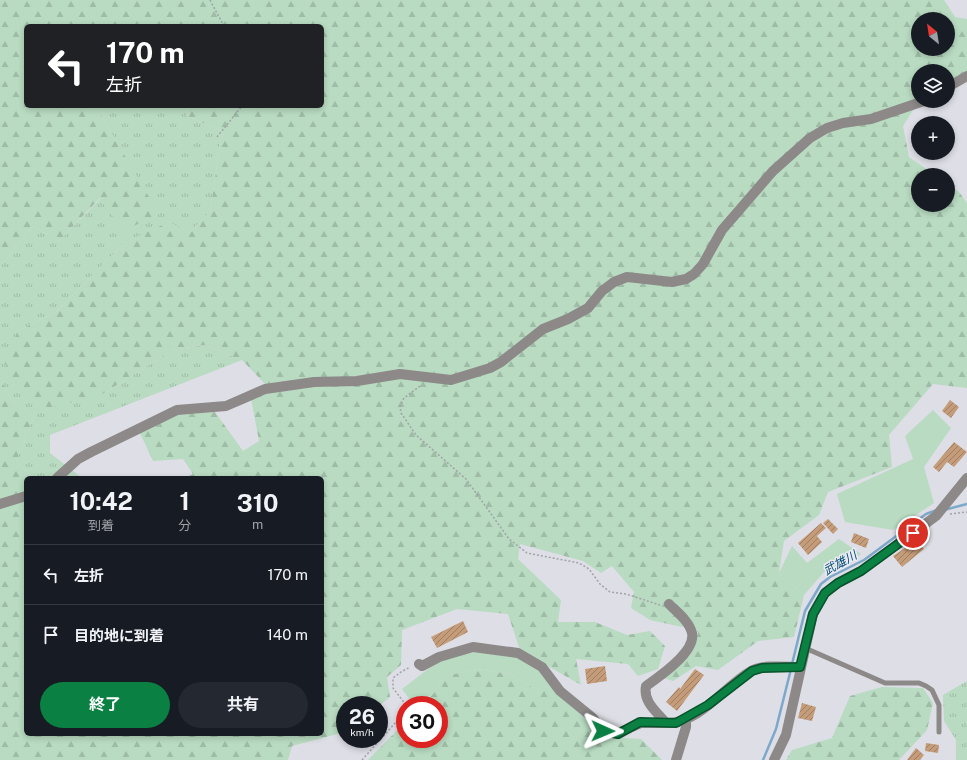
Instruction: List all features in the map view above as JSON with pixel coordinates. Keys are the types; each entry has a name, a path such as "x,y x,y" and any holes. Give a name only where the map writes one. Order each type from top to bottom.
{"street":[{"path":"955,83 967,76"},
{"path":"59,476 78,459 177,410 226,406 265,389 314,382 357,381 400,374 432,379 451,380 490,368 501,362 543,329 568,319 588,308 602,291 614,282 627,277 672,282 686,279 694,274 703,264 722,230 773,171 810,138 837,124 886,116 911,106"},
{"path":"774,760 786,735 813,614 825,593 838,583 861,571 936,516 967,478"},
{"path":"0,504 24,497"},
{"path":"666,723 648,702 644,694 646,686 681,657 689,648 692,638 692,633 685,620 669,604"},
{"path":"419,664 422,666 439,657 473,647 518,653 542,667 560,691 593,718 603,731 618,734 640,722 676,723 686,719 708,705 752,671 785,667 800,667"},
{"path":"676,760 686,727 686,719"}],"lane":[{"path":"805,648 885,683 919,683 926,686 932,690 939,705 939,732"}],"path":[{"path":"210,0 223,24"},
{"path":"216,137 240,108"},
{"path":"432,379 423,383 404,398 400,406 401,413 416,435 466,479 509,539 527,553 579,563 589,570 600,584 610,592 626,594 658,605 669,604"},
{"path":"936,516 967,512"},
{"path":"399,696 393,688 393,678 401,672 419,664"},
{"path":"362,760 396,722"}],"green space":[{"path":"0,0 944,0 952,12 911,12 911,56 955,56 955,17 967,19 967,73 955,79 955,64 911,64 911,108 915,108 903,126 909,157 911,160 925,168 911,168 911,212 955,212 955,189 967,203 967,388 933,384 889,435 892,467 828,492 819,515 784,541 779,573 804,595 794,637 758,641 718,670 696,666 673,681 664,678 690,655 698,633 691,620 682,627 650,620 631,608 634,592 612,566 601,573 583,561 520,544 518,559 561,600 558,622 595,622 627,635 650,631 665,646 658,669 638,676 628,664 576,659 581,685 520,650 508,614 457,609 402,630 401,665 387,677 390,697 388,699 388,696 336,696 336,734 292,746 288,760 0,760 0,378 11,399 34,417 16,462 32,476 24,476 24,736 324,736 324,476 188,476 193,474 183,459 153,461 140,433 177,414 215,412 243,451 259,441 251,398 265,384 242,360 204,345 172,350 101,395 49,408 18,393 5,362 18,331 56,312 125,242 169,222 190,232 210,212 222,131 187,116 186,108 324,108 324,24 24,24 24,108 105,108 101,115 159,214 123,231 100,198 59,241 33,226 0,267"},
{"path":"105,108 186,108 187,116 222,131 210,212 190,232 125,242 56,312 18,331 101,395 172,350 204,345 242,360 50,435 50,453 72,470 65,476 32,476 16,462 34,417 11,399 0,378 0,267 33,226 59,241 101,198 158,214 101,115"},
{"path":"933,410 951,428 924,467 934,503 893,530 845,522 837,494 913,459 905,436"},
{"path":"72,470 80,476 65,476"},
{"path":"839,539 861,554 824,572 804,595 779,573 792,546 807,563"},
{"path":"475,652 517,657 539,668 552,685 535,689 511,674 477,669 444,676 433,694 430,696 407,696 402,689 441,659"},
{"path":"477,669 511,674 535,689 552,685 603,737 641,739 662,760 368,760 380,748 388,748 388,739 396,731 396,748 448,748 448,696 431,696 444,676"},
{"path":"967,681 967,760 956,760 956,740 944,721 943,695"},
{"path":"882,687 923,688 933,703 927,730 899,760 786,760 792,750 832,738 850,696"}],"building":[{"path":"950,400 959,407 951,418 942,411"},
{"path":"954,442 967,452 954,467 947,462 939,472 933,467"},
{"path":"828,519 838,529 833,534 823,523"},
{"path":"821,523 826,528 817,536 822,542 808,555 798,543"},
{"path":"854,533 869,539 866,548 851,542"},
{"path":"917,540 924,549 902,567 893,556"},
{"path":"463,621 468,632 437,648 431,637"},
{"path":"605,666 607,681 587,684 585,669"},
{"path":"695,669 704,675 677,711 666,702 679,687 680,689"},
{"path":"802,703 816,707 812,721 798,718"},
{"path":"926,743 939,745 938,753 925,751"},
{"path":"916,748 924,755 920,760 907,760"}],"waterway":[{"name":"武雄川","path":"944,510 967,504"},
{"name":"武雄川","path":"792,664 805,611 821,584 830,577 864,560 926,514 937,510"},
{"name":"武雄川","path":"763,760 776,729 791,669"}],"route":[{"path":"603,731 618,734 640,722 676,723 686,719 708,705 752,671 762,668 800,667 813,614 825,593 838,583 861,571 913,533"}]}
